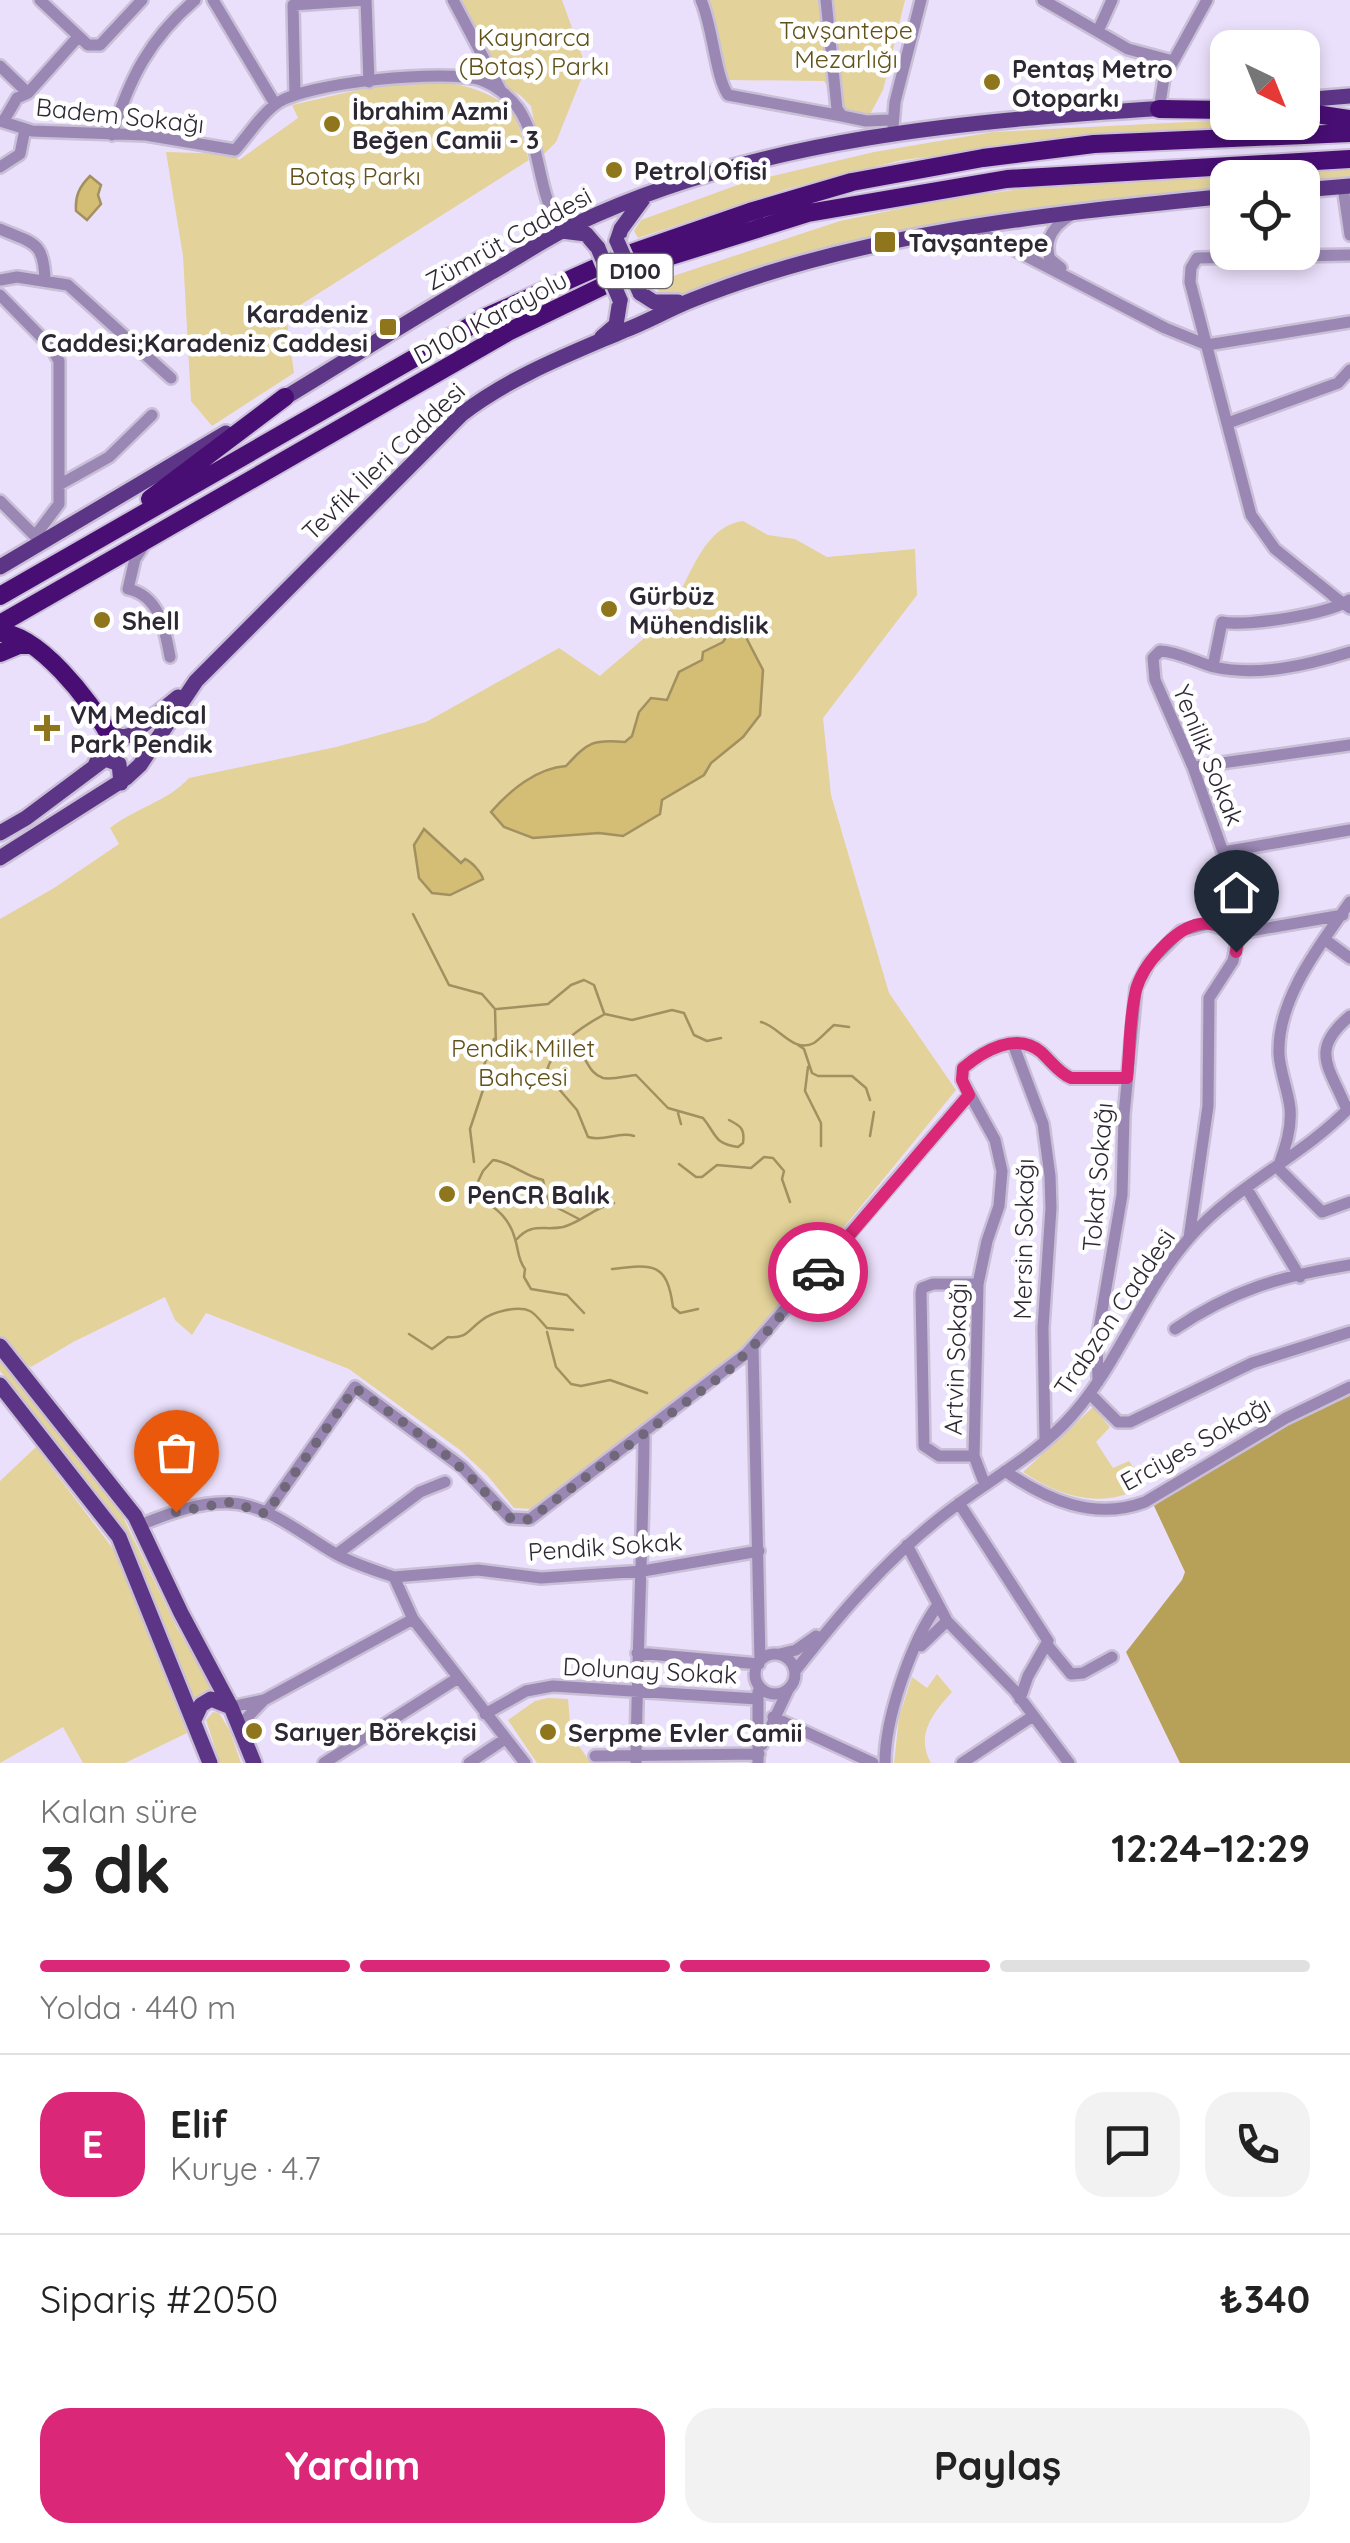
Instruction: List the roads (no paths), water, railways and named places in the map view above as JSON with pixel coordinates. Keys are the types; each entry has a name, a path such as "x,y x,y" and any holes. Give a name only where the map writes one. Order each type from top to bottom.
{"highway":[{"path":"1159,109 1210,108"},
{"path":"1320,115 1350,119"},
{"name":"D100 Karayolu","path":"0,596 486,317 620,257 803,194 915,168 1094,144 1350,133"},
{"name":"D100 Karayolu","path":"0,624 508,332 655,261 790,218 1008,179 1350,159"},
{"path":"82,549 285,397"},
{"path":"0,633 16,636 31,646 87,699 108,733"},
{"path":"0,654 20,645 31,646"}],"main road":[{"path":"1320,98 1350,96"},
{"name":"Zümrüt Caddesi","path":"0,566 562,230 645,196 892,126 1159,109"},
{"path":"1320,189 1346,187"},
{"path":"645,196 616,241 640,293 666,304 692,300"},
{"name":"Tevfik İleri Caddesi","path":"0,858 121,783 140,764 196,681 462,414 505,384 692,300 828,258 972,228 1210,198"},
{"path":"562,230 586,234 598,248 620,300 616,325 595,343"},
{"path":"94,766 105,749 108,733 123,737 140,729 196,681"},
{"path":"0,833 105,759 119,764 121,783"},
{"path":"0,1346 140,1525 180,1613 231,1707 254,1763"},
{"path":"0,1385 119,1537 210,1763"},
{"path":"194,1720 201,1705 211,1699 231,1707"}],"street":[{"path":"40,0 88,46 100,45 139,1"},
{"path":"112,135 144,56 176,14 195,0"},
{"path":"212,0 275,104 295,95 392,77 451,75 482,80 502,92"},
{"path":"295,95 292,2 366,0 369,82"},
{"path":"453,0 502,92 524,119 549,212 562,230"},
{"path":"701,0 710,22 722,86 728,95 892,126 921,0"},
{"path":"826,0 832,82 842,116"},
{"path":"1043,0 1128,49 1172,62"},
{"path":"1098,31 1112,0"},
{"path":"1159,109 1159,92 1206,0"},
{"path":"2,121 17,98 28,93 78,37"},
{"path":"0,66 28,93"},
{"name":"Badem Sokağı","path":"2,121 59,134 146,135 236,150 275,104"},
{"path":"0,167 20,154 25,129"},
{"path":"1346,187 1350,234"},
{"path":"1074,213 1050,236 1050,259 1183,334"},
{"path":"972,228 1207,345 1350,322"},
{"path":"0,229 36,245 44,257 45,281"},
{"path":"1345,602 1288,568 1259,539 1242,502 1234,449 1190,282 1190,268 1197,258 1350,255"},
{"path":"0,280 17,277 68,285 171,378"},
{"path":"0,295 51,346 59,360 59,504 38,540 0,500"},
{"path":"1228,424 1338,384 1350,370"},
{"path":"59,485 109,457 152,415"},
{"path":"148,539 135,559 128,588 142,594 162,619 170,658"},
{"path":"1345,602 1266,621 1222,622 1213,666 1254,672 1350,652"},
{"name":"Yenilik Sokak","path":"1213,666 1170,652 1160,651 1153,658 1156,680 1223,852 1239,933"},
{"path":"1193,768 1350,745"},
{"path":"1223,852 1350,830"},
{"path":"1350,902 1346,914 1324,939 1292,998 1282,1030 1279,1055 1290,1116 1287,1143 1278,1168 1322,1212 1350,1202"},
{"name":"Tokat Sokağı","path":"1098,1382 1097,1340 1122,1195 1136,988 1149,963 1192,926 1208,924 1239,933 1346,914"},
{"path":"1189,1238 1208,1106 1209,998 1233,961 1239,933"},
{"path":"1324,939 1350,958"},
{"path":"1350,1016 1328,1036 1324,1053 1350,1130"},
{"name":"Mersin Sokağı","path":"1013,1044 1044,1124 1050,1176 1043,1328 1045,1440"},
{"path":"266,1514 355,1388 462,1467 504,1514 516,1521 536,1515 729,1370 752,1348 969,1095 962,1080 963,1068 990,1050 1027,1044 1071,1078 1127,1078"},
{"name":"Artvin Sokağı","path":"969,1095 995,1140 1002,1171 999,1206 986,1241 978,1284 974,1456 985,1484"},
{"name":"Trabzon Caddesi","path":"832,1624 907,1546 1045,1440 1090,1394 1153,1290 1189,1238 1212,1214 1310,1146 1346,1111"},
{"path":"1246,1189 1300,1277"},
{"path":"1175,1329 1248,1288 1350,1265"},
{"path":"974,1456 939,1456 924,1446 921,1292 933,1284 978,1284"},
{"path":"1090,1394 1118,1422 1130,1422 1252,1363 1350,1332"},
{"path":"752,1348 760,1623 768,1659"},
{"name":"Erciyes Sokağı","path":"1005,1471 1039,1494 1066,1504 1103,1510 1129,1508 1286,1418 1350,1387"},
{"path":"636,1759 644,1435"},
{"path":"337,1554 420,1492 445,1482"},
{"path":"959,1503 1048,1646 1070,1674 1083,1673 1112,1657"},
{"path":"140,1525 214,1504 246,1505 337,1554 394,1577 414,1618 525,1763"},
{"path":"907,1546 946,1621 1020,1699 1069,1763"},
{"name":"Pendik Sokak","path":"394,1577 478,1570 541,1578 643,1571 759,1551"},
{"path":"886,1763 889,1728 915,1653 937,1606"},
{"path":"231,1707 264,1700 414,1618"},
{"path":"915,1653 946,1621"},
{"path":"758,1758 756,1673 768,1659 796,1650 832,1624"},
{"path":"795,1672 832,1624"},
{"path":"1020,1699 1033,1665 1048,1646"},
{"path":"638,1653 790,1661 794,1682 772,1717 758,1758"},
{"path":"324,1763 458,1678"},
{"name":"Dolunay Sokak","path":"486,1714 543,1687 636,1693 758,1692"},
{"path":"758,1692 788,1690"},
{"path":"239,1726 264,1700"},
{"path":"962,1763 1033,1716"},
{"path":"772,1717 874,1763"},
{"path":"469,1763 505,1739"},
{"path":"248,1745 263,1763"},
{"path":"595,1756 758,1758"}],"waterway":[{"path":"413,914 449,985 482,994 495,1009 496,1047 510,1057 535,1051"},
{"path":"497,1009 548,1004 571,985 584,980 594,985 604,1013"},
{"path":"634,1136 588,1137 577,1110 546,1074 561,1046 605,1014 632,1020 672,1010 684,1013 694,1035 707,1041 721,1038"},
{"path":"761,1022 799,1045 816,1041 834,1025 849,1027"},
{"path":"474,1162 470,1129 484,1087 483,1068 494,1039"},
{"path":"798,1045 804,1049 812,1073 852,1076 866,1088 870,1100"},
{"path":"557,1055 581,1054 603,1078 636,1075 668,1108 703,1118 720,1141 738,1147 743,1143 743,1131 729,1120"},
{"path":"808,1067 805,1091 821,1123 821,1146"},
{"path":"870,1136 874,1112"},
{"path":"678,1113 681,1124"},
{"path":"679,1164 702,1177 717,1165 751,1168 764,1157 773,1158 784,1171 782,1179 790,1202"},
{"path":"579,1219 548,1203 543,1180 500,1161 493,1160 483,1171 473,1192 509,1224 531,1289 567,1295 584,1313"},
{"path":"517,1239 533,1229 570,1225 614,1203"},
{"path":"612,1269 656,1269 667,1281 673,1307 680,1313 698,1309"},
{"path":"409,1334 432,1349 448,1337 463,1335 492,1314 519,1309 532,1312 547,1328 573,1330"},
{"path":"547,1332 556,1367 571,1384 581,1386 610,1380 647,1393"}],"place":[{"name":"Pentaş Metro Otoparkı","path":"992,82"},
{"name":"İbrahim Azmi Beğen Camii - 3","path":"332,124"},
{"name":"Petrol Ofisi","path":"614,170"},
{"name":"Tavşantepe","path":"885,242"},
{"name":"Karadeniz Caddesi;Karadeni̇z Caddesi̇","path":"388,327"},
{"name":"Gürbüz Mühendislik","path":"609,609"},
{"name":"Shell","path":"102,620"},
{"name":"VM Medical Park Pendik","path":"47,728"},
{"name":"PenCR Balık","path":"447,1194"},
{"name":"Sarıyer Börekçisi","path":"254,1731"},
{"name":"Serpme Evler Camii","path":"548,1732"}],"park label":[{"name":"Tavşantepe Mezarlığı","path":"846,44"},
{"name":"Kaynarca (Botaş) Parkı","path":"534,50"},
{"name":"Botaş Parkı","path":"355,175"},
{"name":"Pendik Millet Bahçesi","path":"523,1062"}]}
